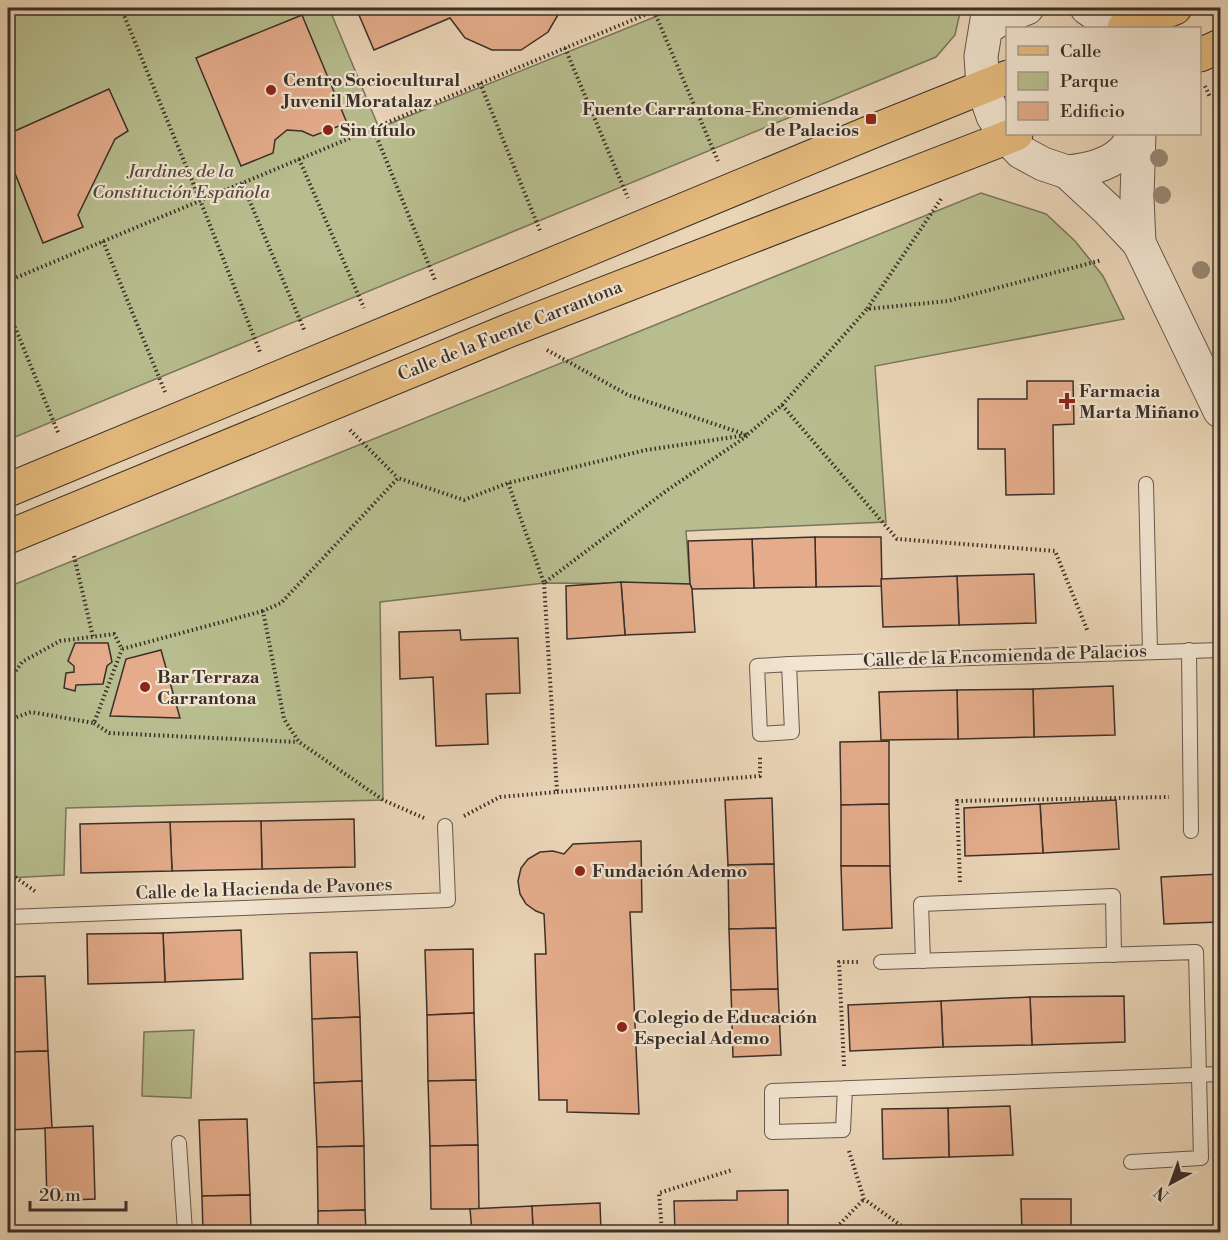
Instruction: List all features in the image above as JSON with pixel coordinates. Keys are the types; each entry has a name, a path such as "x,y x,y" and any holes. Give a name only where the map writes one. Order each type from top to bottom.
{"main road":[{"path":"1127,27 1175,8"},
{"path":"1201,55 1221,46"},
{"path":"8,490 995,82"},
{"name":"Calle de la Fuente Carrantona","path":"8,537 510,330 1011,135"}],"street":[{"path":"1006,130 993,116 995,82 981,56 988,18 1004,17 1027,8"},
{"path":"1087,8 1115,27"},
{"path":"1011,135 1021,152 1043,164 1067,172 1139,243 1221,411"},
{"path":"1067,172 1084,170 1105,163 1124,151 1137,135"},
{"path":"1138,135 1139,243"}],"lane":[{"path":"1146,484 1150,651"},
{"path":"1189,650 1191,831"},
{"name":"Calle de la Encomienda de Palacios","path":"760,734 757,666 1221,650"},
{"path":"760,734 792,732 789,664"},
{"name":"Calle de la Hacienda de Pavones","path":"8,917 448,900 445,826"},
{"path":"923,961 921,904 1113,896 1114,955"},
{"path":"881,962 1196,952 1201,1158 1131,1162"},
{"path":"845,1088 843,1130 772,1132 772,1091 845,1088 1221,1074"},
{"path":"179,1143 185,1233"}],"path":[{"path":"121,8 262,357"},
{"path":"8,281 661,8"},
{"path":"654,11 722,170"},
{"path":"565,48 632,207"},
{"path":"480,83 544,242"},
{"path":"373,128 437,286"},
{"path":"299,159 367,314"},
{"path":"242,183 308,338"},
{"path":"544,583 666,491 747,435 783,405 867,309 945,194"},
{"path":"103,241 167,395"},
{"path":"867,309 948,301 1102,260"},
{"path":"8,310 60,438"},
{"path":"510,330 628,395 747,435"},
{"path":"783,405 897,539 1055,550 1088,632"},
{"path":"347,426 398,478 464,500 508,483 646,450 747,435"},
{"path":"122,649 263,611 281,603 398,478"},
{"path":"508,483 544,583 557,792"},
{"path":"74,556 93,637"},
{"path":"263,611 284,719 299,742 383,800 445,826 500,797 759,776 760,734"},
{"path":"8,682 9,677 22,662 60,641 114,634 122,649 94,723"},
{"path":"8,720 31,712 94,723 109,733 299,742"},
{"path":"961,902 957,801 1190,796"},
{"path":"845,1088 839,962 881,962"},
{"path":"843,1130 864,1199 910,1233"},
{"path":"662,1233 659,1193 732,1170"},
{"path":"837,1233 837,1227 864,1199"}],"green space":[{"name":"Jardines de la Constitución Española","path":"8,8 329,8 379,128 677,8 961,8 955,35 936,57 8,440"},
{"path":"981,193 1046,214 1075,241 1103,276 1124,319 875,366 886,522 686,531 690,584 544,583 380,602 383,800 66,808 64,875 8,878 8,587"},
{"path":"194,1030 191,1098 142,1096 144,1032"}],"building":[{"path":"356,8 562,8 548,32 521,50 492,50 465,38 450,18 374,50"},
{"name":"Centro Sociocultural Juvenil Moratalaz","path":"302,15 347,123 313,136 302,131 287,130 275,140 273,153 241,166 196,58"},
{"path":"109,89 128,131 115,139 78,215 83,227 43,243 8,156 8,134"},
{"path":"1027,381 1073,381 1074,424 1053,425 1054,494 1006,495 1005,449 978,449 978,399 1027,399"},
{"path":"815,537 881,537 882,586 816,587"},
{"path":"815,537 816,587 754,588 752,539"},
{"path":"752,539 754,588 692,589 688,541"},
{"path":"1034,574 1036,623 959,625 957,576"},
{"path":"957,576 959,625 883,627 881,579"},
{"path":"621,582 690,584 695,632 625,635"},
{"path":"621,582 625,635 567,639 566,586"},
{"path":"460,630 461,640 518,638 520,693 486,694 488,744 436,746 433,677 400,679 399,632"},
{"path":"75,643 108,643 112,662 107,666 103,684 76,685 75,691 64,688 66,673 74,672 74,666 68,661"},
{"name":"Bar Terraza Carrantona","path":"161,650 180,718 110,716 126,659"},
{"path":"1113,686 1115,735 1034,737 1033,689"},
{"path":"1033,689 1034,737 958,739 957,690"},
{"path":"957,690 958,739 881,740 879,692"},
{"path":"889,741 889,804 841,805 840,742"},
{"path":"772,798 774,864 728,865 725,800"},
{"path":"1116,800 1119,849 1043,853 1040,804"},
{"path":"889,804 890,866 841,866 841,805"},
{"path":"1040,804 1043,853 965,856 964,808"},
{"path":"354,819 355,867 262,869 261,821"},
{"path":"261,821 262,869 172,871 170,822"},
{"path":"170,822 172,871 81,873 80,824"},
{"path":"641,841 642,912 630,912 639,1114 567,1112 567,1100 539,1100 535,954 546,954 544,914 526,904 520,894 518,881 521,868 528,859 540,852 553,851 564,854 573,844"},
{"path":"774,864 776,928 729,929 728,865"},
{"path":"841,866 890,866 892,928 843,930"},
{"path":"1220,874 1220,922 1164,924 1161,877"},
{"path":"776,928 778,989 731,990 729,929"},
{"path":"241,930 243,979 165,982 163,933"},
{"path":"163,933 165,982 88,984 87,934"},
{"path":"473,949 474,1013 427,1015 425,950"},
{"path":"357,952 360,1017 312,1019 310,953"},
{"path":"45,976 48,1051 8,1052 8,977"},
{"path":"778,989 781,1055 733,1057 731,990"},
{"path":"1124,996 1125,1042 1032,1045 1030,997"},
{"path":"1030,997 1032,1045 943,1047 941,1001"},
{"path":"941,1001 943,1047 850,1051 848,1005"},
{"path":"474,1013 476,1080 428,1081 427,1015"},
{"path":"360,1017 362,1081 314,1083 312,1019"},
{"path":"48,1051 52,1128 8,1130 8,1052"},
{"path":"476,1080 478,1145 430,1146 428,1081"},
{"path":"362,1081 364,1146 317,1147 314,1083"},
{"path":"1010,1106 1013,1155 949,1157 948,1108"},
{"path":"948,1108 949,1157 883,1159 882,1109"},
{"path":"247,1119 250,1195 202,1196 199,1120"},
{"path":"93,1126 95,1199 47,1201 45,1128"},
{"path":"478,1145 479,1209 431,1209 430,1146"},
{"path":"364,1146 365,1210 318,1211 317,1147"},
{"path":"788,1190 788,1232 675,1232 674,1201 737,1200 737,1191"},
{"path":"250,1195 251,1232 203,1232 202,1196"},
{"path":"1021,1199 1071,1199 1071,1232 1022,1232"},
{"path":"600,1203 601,1232 533,1232 532,1206"},
{"path":"532,1206 533,1232 472,1232 470,1209"},
{"path":"365,1210 366,1232 318,1232 318,1211"}],"place":[{"name":"Centro Sociocultural Juvenil Moratalaz","path":"271,90"},
{"name":"Fuente Carrantona-Encomienda de Palacios","path":"871,119"},
{"name":"Sin título","path":"328,130"},
{"name":"Farmacia Marta Miñano","path":"1067,401"},
{"name":"Bar Terraza Carrantona","path":"145,687"},
{"name":"Fundación Ademo","path":"580,871"},
{"name":"Colegio de Educación Especial Ademo","path":"622,1027"}]}
